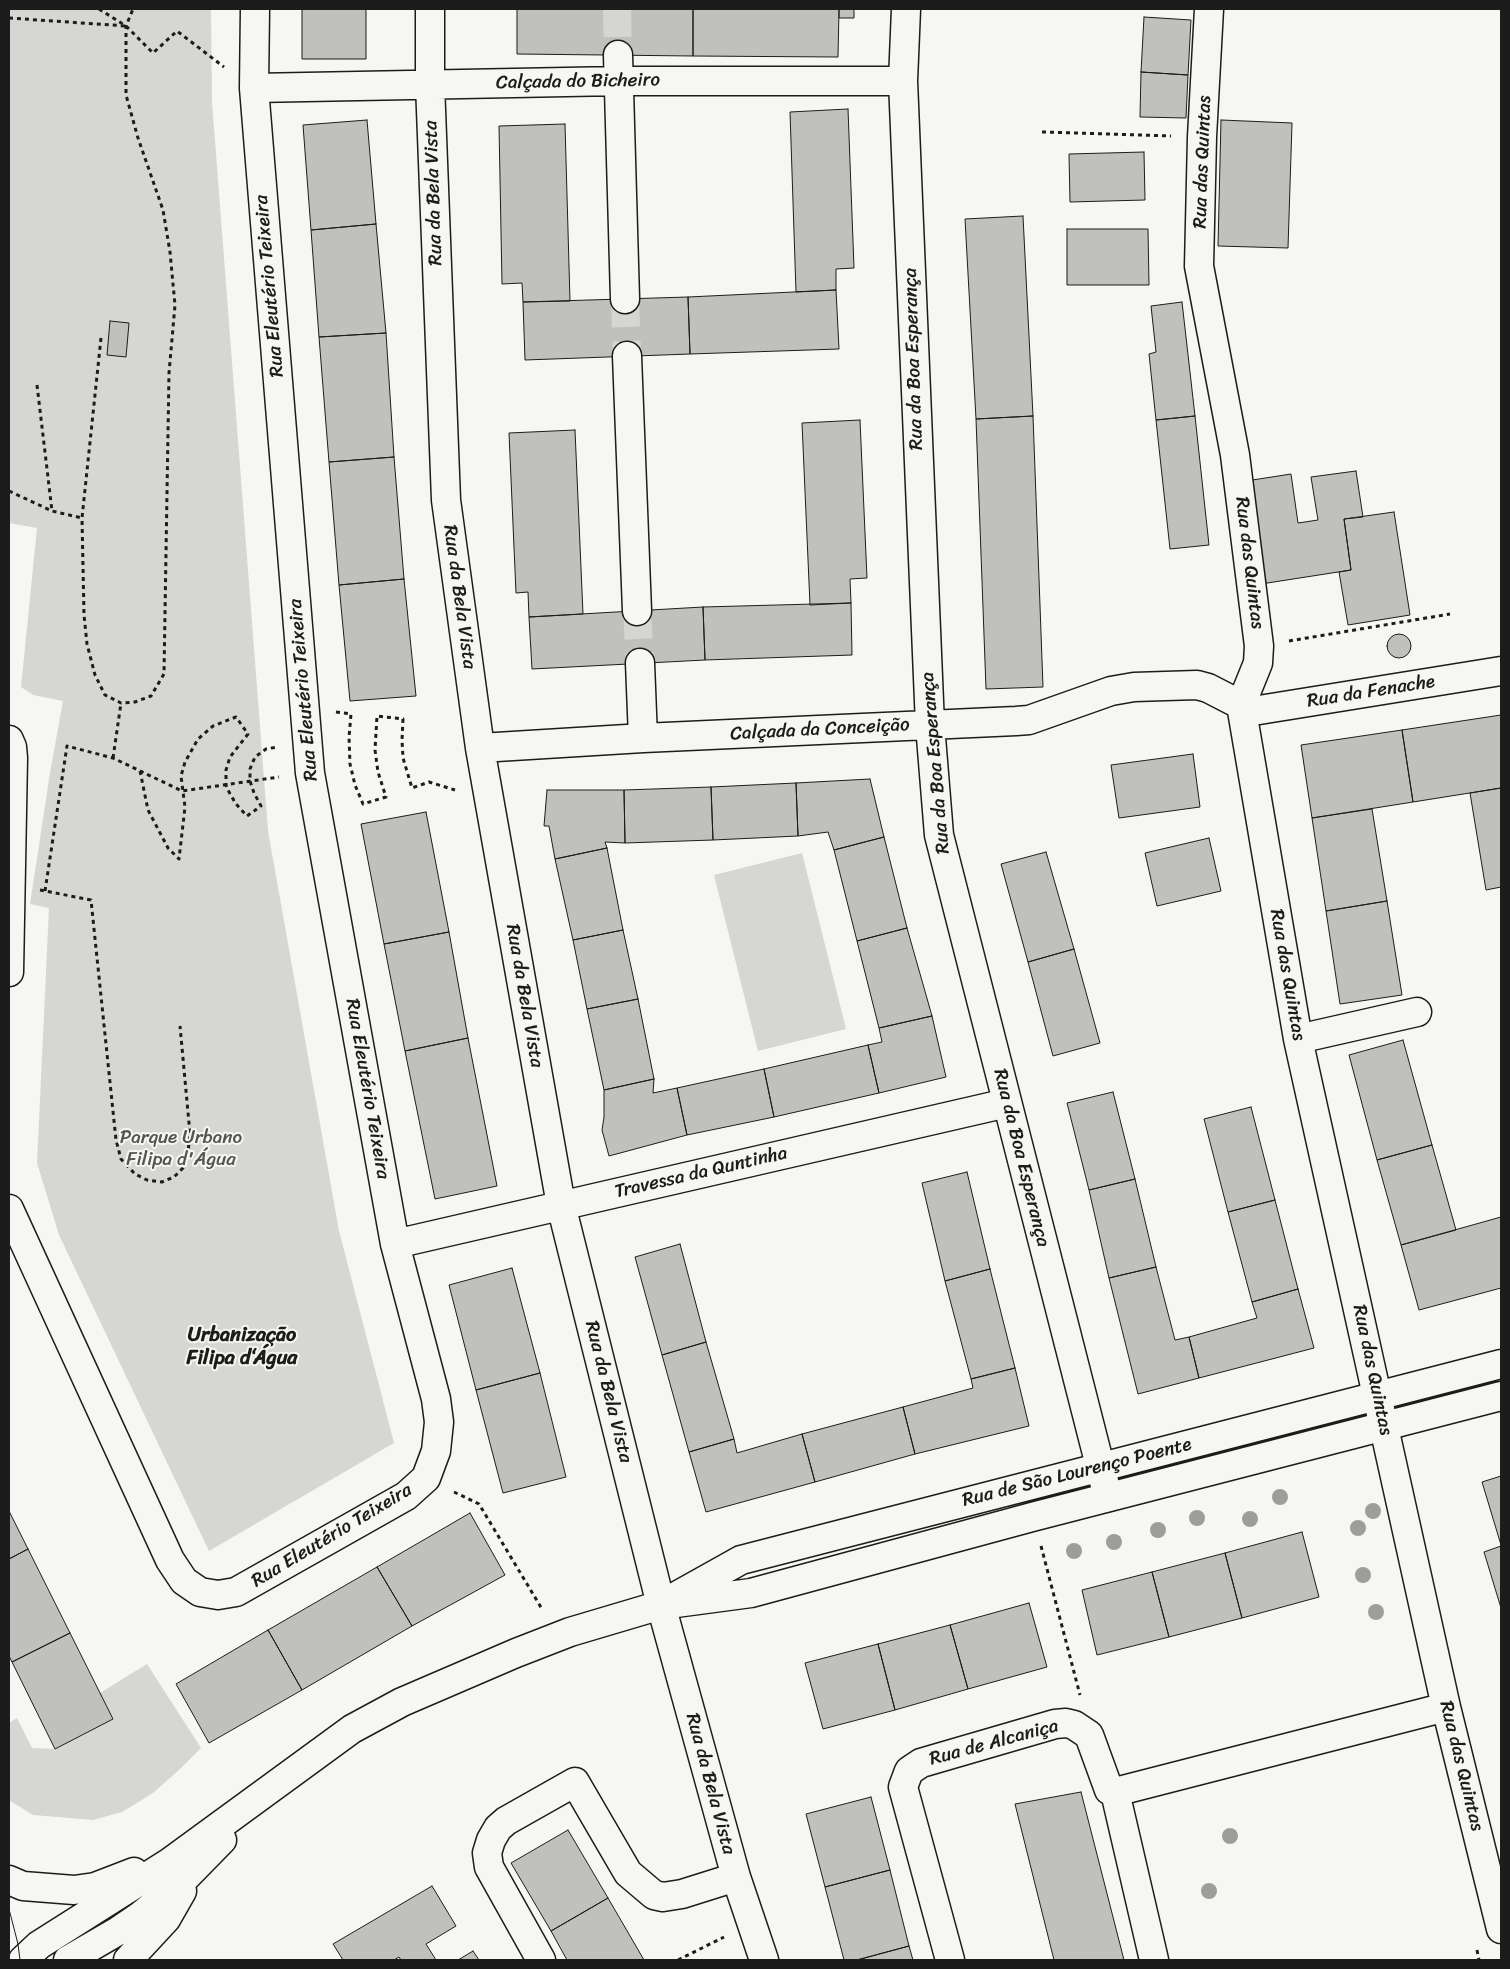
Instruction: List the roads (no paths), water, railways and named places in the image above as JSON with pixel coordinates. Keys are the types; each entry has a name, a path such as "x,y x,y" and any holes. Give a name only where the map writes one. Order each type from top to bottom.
{"street":[{"name":"Rua Eleutério Teixeira","path":"9,1209 170,1560 184,1581 200,1592 218,1595 236,1592 254,1583 406,1496 426,1478 436,1450 439,1422 437,1406 395,1244 310,773 254,88 255,9"},
{"name":"Rua da Bela Vista","path":"430,9 430,84 446,500 480,748 561,1205 661,1605 736,1877 764,1960"},
{"name":"Rua da Boa Esperança","path":"906,9 902,81 930,725 941,847 1108,1497"},
{"name":"Rua das Quintas","path":"1209,9 1202,136 1200,266 1235,455 1259,646 1258,663 1241,705 1298,1040 1446,1707 1501,1929"},
{"name":"Calçada do Bicheiro","path":"254,88 430,84 618,68 902,81"},
{"path":"618,68 625,299"},
{"path":"626,356 637,611"},
{"path":"640,663 643,738"},
{"name":"Rua da Fenache","path":"1241,705 1259,710 1501,671"},
{"name":"Calçada da Conceição","path":"480,748 643,738 1029,720 1112,690 1134,686 1197,685 1208,688 1241,705"},
{"path":"9,740 13,758 9,972"},
{"path":"1298,1040 1417,1012"},
{"name":"Travessa da Quntinha","path":"395,1244 1007,1103"},
{"name":"Rua de São Lourenço Poente","path":"661,1605 740,1560 1501,1364"},
{"name":"Rua de São Lourenço Poente","path":"68,1960 140,1916 189,1860 278,1784 352,1729 402,1702 499,1660 558,1637 661,1605 751,1593 1108,1497 1501,1396"},
{"path":"1115,1792 1446,1707"},
{"name":"Rua de Alcaniça","path":"950,1960 906,1801 903,1787 909,1771 921,1763 1055,1724 1066,1723 1083,1730 1089,1735 1109,1790 1115,1792 1154,1960"},
{"path":"541,1960 489,1866 490,1840 506,1820 575,1782 628,1873 654,1895 663,1897 682,1894 736,1877"},
{"name":"Rua de São Lourenço Poente","path":"9,1880 23,1886 57,1890 81,1889 95,1887 189,1860"},
{"name":"Rua de São Lourenço Poente","path":"22,1960 39,1944 113,1900 189,1860"},
{"name":"Rua de São Lourenço Poente","path":"128,1960 166,1919 189,1860"}],"tunnel":[{"path":"617,9 618,55"},
{"path":"625,299 627,356"},
{"path":"637,611 640,663"}],"tram line":[{"path":"9,1909 20,1960"}],"district":[{"name":"Urbanização Filipa d‘Água","path":"242,1348"}],"park label":[{"name":"Parque Urbano Filipa d'Água","path":"181,1149"}]}
